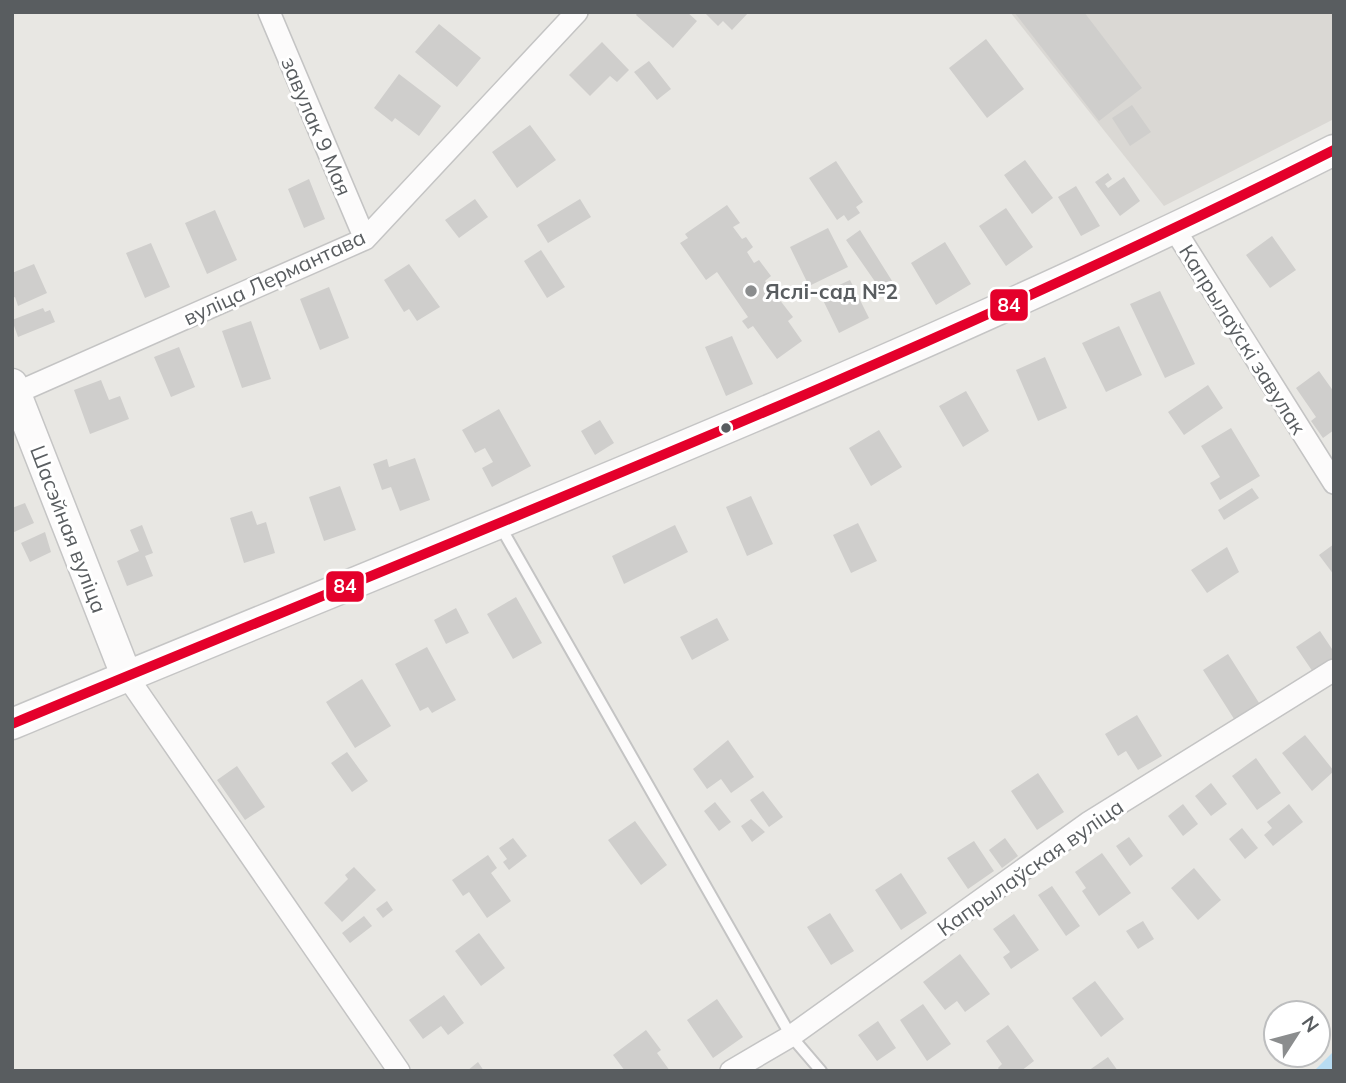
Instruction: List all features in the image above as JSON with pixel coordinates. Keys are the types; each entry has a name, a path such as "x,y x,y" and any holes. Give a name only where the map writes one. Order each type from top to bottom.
{"main road":[{"path":"12,724 126,675 239,632 794,398 1175,230 1334,150"},
{"name":"Шасэйная вуліца","path":"14,388 126,675"}],"street":[{"name":"завулак 9 Мая","path":"269,12 365,239"},
{"name":"вуліца Лермантава","path":"14,388 365,239 578,12"},
{"name":"Капрылаўскі завулак","path":"1175,230 1334,483"},
{"name":"Капрылаўская вуліца","path":"731,1071 791,1037 1088,823 1334,670"},
{"path":"126,675 399,1071"}],"lane":[{"path":"498,522 791,1037 821,1071"}],"shaded area":[{"path":"1010,12 1334,12 1334,119 1164,206"}],"water":[{"path":"1334,1051 1334,1071 1314,1071 1332,1069"}],"building":[{"path":"638,12 687,12 697,21 673,48 636,15"},
{"path":"704,12 749,12 732,30 723,21 718,26"},
{"path":"1014,12 1084,12 1142,88 1099,121"},
{"path":"439,24 481,58 457,87 415,52"},
{"path":"986,39 1024,89 987,118 949,68"},
{"path":"602,42 629,70 617,82 610,76 590,96 569,75"},
{"path":"649,61 671,89 657,100 634,72"},
{"path":"399,74 441,106 419,136 395,118 392,122 374,108"},
{"path":"1132,105 1151,132 1130,146 1112,118"},
{"path":"530,125 556,160 517,188 492,152"},
{"path":"1025,160 1053,198 1032,214 1004,175"},
{"path":"836,161 863,202 856,207 860,213 848,221 844,215 837,220 809,178"},
{"path":"1108,173 1112,179 1105,184 1108,188 1124,177 1140,201 1120,216 1095,182"},
{"path":"309,179 325,219 304,228 288,189"},
{"path":"1076,186 1100,226 1081,236 1058,197"},
{"path":"475,199 488,217 459,238 445,220"},
{"path":"580,199 591,217 548,243 537,225"},
{"name":"Яслі-сад №2","path":"727,205 740,223 733,227 742,239 746,237 753,247 747,252 754,263 759,260 771,276 765,281 793,317 788,321 802,341 777,359 753,326 748,329 742,321 748,317 717,272 706,280 680,243 688,238 685,234"},
{"path":"1006,208 1033,247 1006,266 979,226"},
{"path":"215,210 237,260 207,274 185,223"},
{"path":"828,228 848,267 809,286 790,247"},
{"path":"860,230 894,284 883,293 846,240"},
{"path":"1272,236 1296,270 1270,288 1246,255"},
{"path":"945,242 971,284 936,305 911,263"},
{"path":"151,243 170,287 145,298 126,253"},
{"path":"541,250 565,287 547,298 524,261"},
{"path":"34,264 47,293 18,306 15,297 12,298 12,273"},
{"path":"409,264 440,307 417,321 409,309 404,312 384,280"},
{"path":"850,280 869,318 839,333 820,294"},
{"path":"329,287 349,338 320,350 300,299"},
{"path":"1160,291 1195,364 1165,378 1130,304"},
{"path":"43,308 45,312 50,310 55,322 18,337 12,320"},
{"path":"251,321 271,379 242,388 222,331"},
{"path":"1119,326 1142,375 1106,392 1082,343"},
{"path":"732,336 753,384 726,396 705,347"},
{"path":"179,347 195,387 171,397 154,357"},
{"path":"1045,357 1067,408 1038,421 1016,370"},
{"path":"1319,371 1334,392 1334,430 1323,438 1311,421 1316,417 1296,388"},
{"path":"101,380 109,400 120,396 129,419 90,434 74,390"},
{"path":"1208,385 1223,408 1184,435 1168,412"},
{"path":"966,391 989,431 963,447 939,406"},
{"path":"499,409 531,466 492,487 482,468 493,462 485,448 475,453 462,430"},
{"path":"600,420 614,443 595,455 581,431"},
{"path":"1231,428 1260,476 1220,500 1210,483 1220,477 1201,446"},
{"path":"879,430 902,467 871,486 849,448"},
{"path":"415,458 430,500 400,511 391,487 382,490 373,464 387,459 389,467"},
{"path":"340,486 356,530 324,541 309,497"},
{"path":"1252,488 1259,498 1224,520 1218,510"},
{"path":"751,496 773,544 747,556 726,507"},
{"path":"25,503 34,523 12,533 12,508"},
{"path":"252,511 257,525 266,522 275,553 244,563 230,518"},
{"path":"858,523 877,561 851,573 833,535"},
{"path":"142,525 153,553 145,556 153,576 127,586 117,561 139,551 130,530"},
{"path":"675,525 688,552 624,584 612,556"},
{"path":"45,532 51,552 30,562 21,543"},
{"path":"1334,544 1334,575 1319,555"},
{"path":"1227,547 1239,572 1207,593 1191,570"},
{"path":"516,597 542,643 513,659 487,614"},
{"path":"456,608 469,633 446,644 434,620"},
{"path":"717,618 729,640 692,660 680,637"},
{"path":"1320,631 1334,652 1334,663 1315,675 1296,647"},
{"path":"427,647 456,700 432,713 428,707 420,711 395,664"},
{"path":"1228,654 1261,706 1236,722 1203,670"},
{"path":"362,679 391,726 355,748 326,702"},
{"path":"1137,715 1162,756 1138,770 1126,751 1118,756 1105,734"},
{"path":"1305,735 1334,771 1312,791 1282,753"},
{"path":"728,740 754,777 731,793 721,779 707,789 693,769"},
{"path":"347,752 368,781 352,792 331,763"},
{"path":"1256,758 1281,793 1257,810 1232,776"},
{"path":"237,766 265,807 245,820 217,780"},
{"path":"1038,773 1064,812 1037,830 1011,791"},
{"path":"1211,783 1227,804 1211,816 1195,796"},
{"path":"763,791 783,817 769,827 750,800"},
{"path":"715,802 731,822 719,831 704,811"},
{"path":"1183,804 1198,824 1183,836 1168,816"},
{"path":"1289,804 1303,822 1273,846 1264,835 1272,828 1267,822"},
{"path":"751,819 765,832 752,842 741,826"},
{"path":"635,821 667,865 641,885 608,840"},
{"path":"1242,828 1258,848 1245,859 1229,839"},
{"path":"1129,837 1143,856 1130,866 1116,846"},
{"path":"513,838 527,856 509,870 503,862 507,859 499,848"},
{"path":"1005,838 1018,856 1002,868 989,850"},
{"path":"974,841 994,871 968,889 947,858"},
{"path":"1102,853 1131,893 1099,916 1082,891 1086,888 1075,872"},
{"path":"488,855 497,868 491,873 511,901 487,918 469,892 463,896 452,880"},
{"path":"354,867 376,890 342,922 324,903 348,879 345,875"},
{"path":"1194,868 1221,900 1198,920 1171,888"},
{"path":"901,873 927,913 901,930 875,890"},
{"path":"1052,886 1080,926 1066,936 1038,895"},
{"path":"387,901 393,910 383,918 376,909"},
{"path":"830,913 854,951 831,965 807,927"},
{"path":"1014,914 1039,950 1011,969 1003,957 1010,952 993,929"},
{"path":"364,916 372,926 350,943 342,933"},
{"path":"1143,921 1154,939 1138,949 1126,931"},
{"path":"479,933 505,968 481,986 455,951"},
{"path":"960,954 990,994 965,1012 957,1001 945,1010 923,982"},
{"path":"1095,981 1124,1019 1101,1037 1072,998"},
{"path":"444,995 464,1023 448,1035 441,1026 423,1039 409,1020"},
{"path":"717,999 743,1037 713,1058 687,1020"},
{"path":"923,1004 951,1044 927,1061 900,1020"},
{"path":"878,1021 896,1048 877,1061 858,1035"},
{"path":"1008,1025 1034,1061 1021,1071 1000,1071 998,1068 1002,1064 986,1041"},
{"path":"646,1030 661,1050 657,1053 670,1071 625,1071 613,1055"},
{"path":"1108,1057 1118,1071 1088,1071"},
{"path":"478,1062 484,1071 467,1071"}],"transit line":[{"name":"84","path":"12,724 844,378 1009,305 1334,150"}],"place":[{"name":"Яслі-сад №2","path":"751,291"}]}
